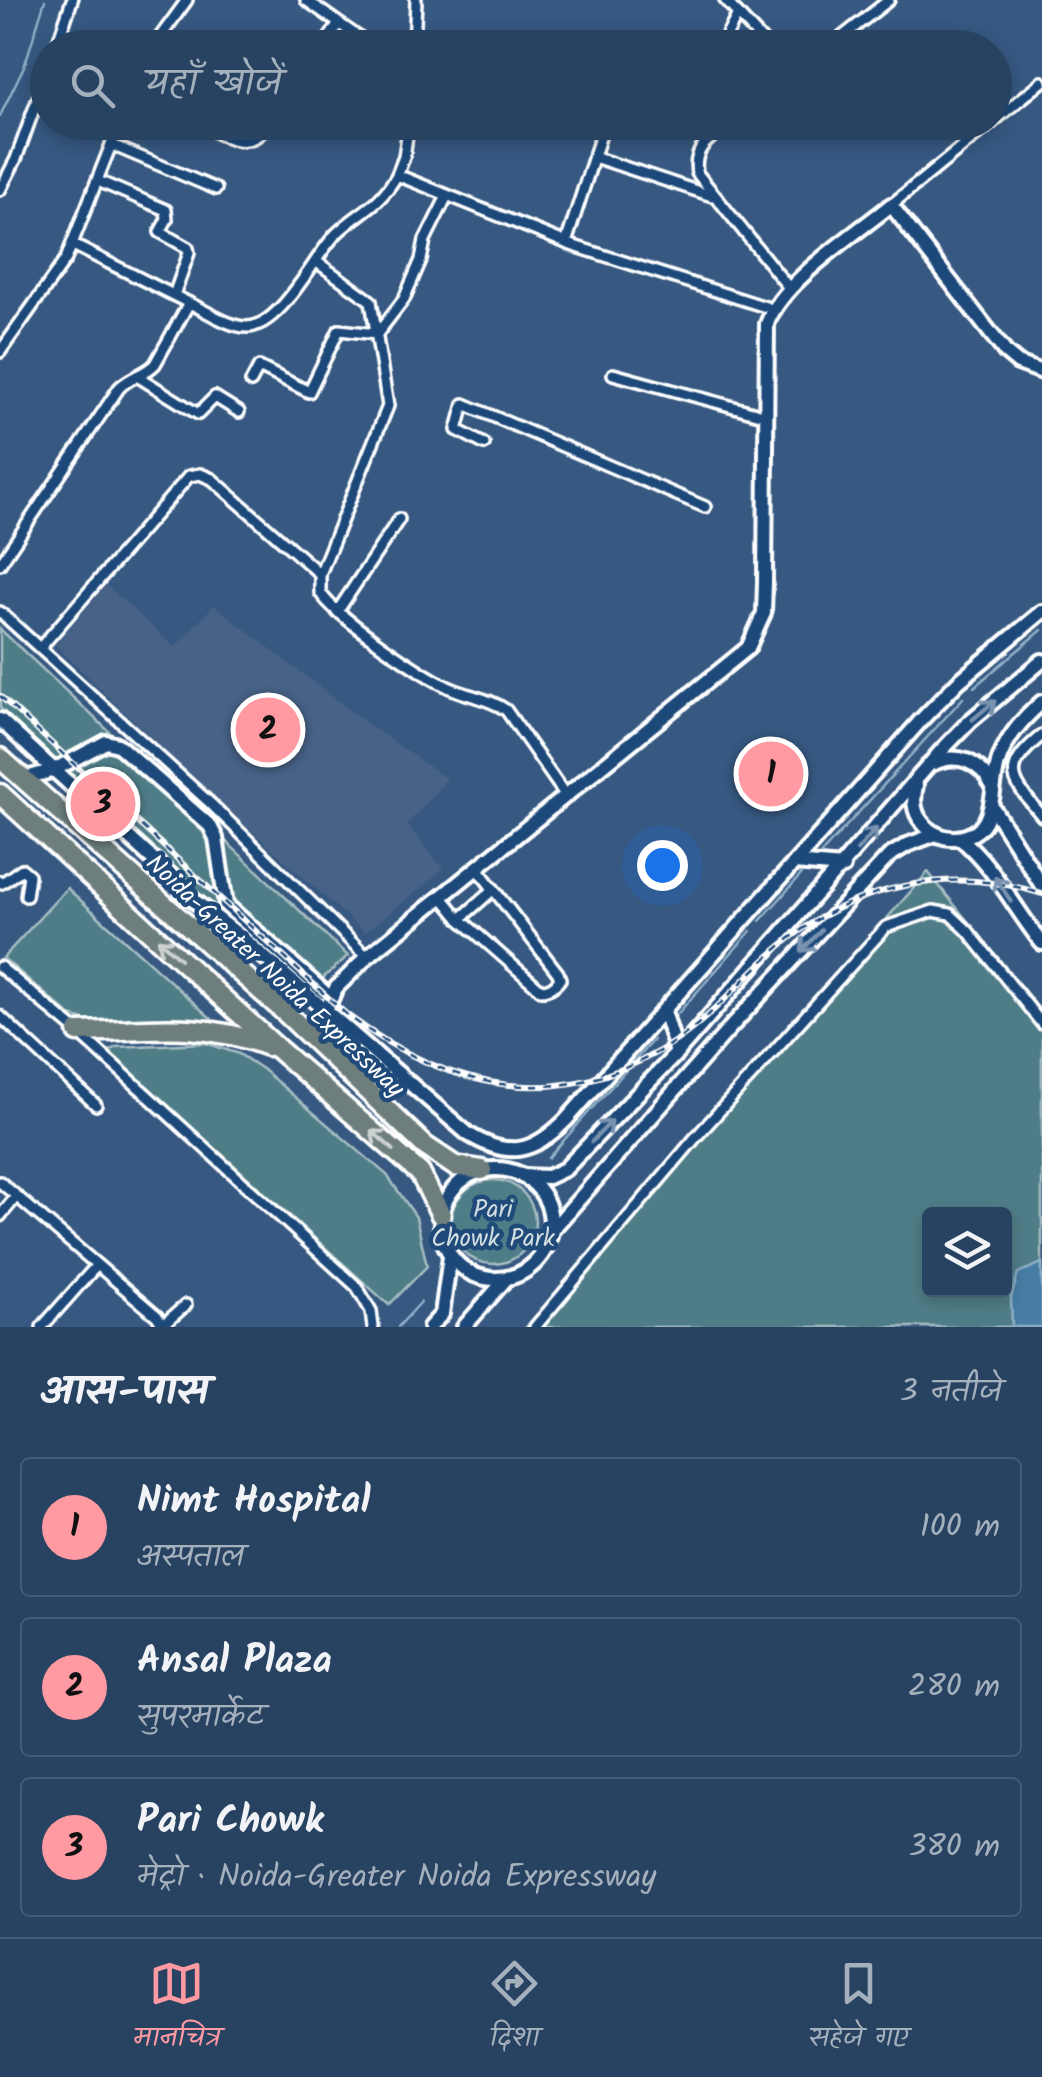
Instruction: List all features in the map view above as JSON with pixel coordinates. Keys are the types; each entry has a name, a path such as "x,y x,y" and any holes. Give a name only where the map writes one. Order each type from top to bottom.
{"highway":[{"name":"Noida-Greater Noida Expressway","path":"0,758 287,1014 425,1146 454,1166 482,1170"},
{"name":"Noida-Greater Noida Expressway","path":"0,794 278,1049 420,1172 441,1215"},
{"path":"78,1032 178,1027 214,1030 278,1049"}],"street":[{"path":"62,30 72,0"},
{"path":"165,30 187,0"},
{"path":"306,0 346,30"},
{"path":"415,30 416,0"},
{"path":"725,0 753,30"},
{"path":"851,30 889,0"},
{"path":"730,30 738,14"},
{"path":"335,30 338,25"},
{"path":"1012,107 1042,82"},
{"path":"0,190 30,120"},
{"path":"0,352 73,246 114,140"},
{"path":"73,246 190,303 250,327 265,320 304,282 338,232 382,200 397,176 406,140"},
{"path":"566,243 599,140"},
{"path":"709,140 694,160 697,173 788,288"},
{"path":"323,992 748,648 764,613 766,334 772,310 788,288 972,140"},
{"path":"112,145 216,188"},
{"path":"594,157 712,196"},
{"path":"397,176 566,243 772,310"},
{"path":"98,181 166,210 167,219 160,232 188,248 189,253 174,295"},
{"path":"378,334 404,299 425,240 447,196"},
{"path":"891,205 1006,353 1018,363 1042,372"},
{"path":"318,262 368,297 388,397 386,415 320,574 320,592 337,612 435,680 506,710 566,796"},
{"path":"0,564 119,388 156,364 190,303"},
{"path":"251,382 260,366 309,392 339,330 378,334"},
{"path":"613,374 767,416"},
{"path":"137,376 198,414 214,396 239,412"},
{"path":"484,444 457,430 464,404 705,508"},
{"path":"40,648 189,476 200,474 212,480 320,574"},
{"path":"337,612 400,519"},
{"path":"0,612 222,814 367,957"},
{"path":"106,742 118,745 210,826 216,838 226,905 323,992 326,1010 468,1134 505,1150 535,1146 550,1136 664,1011 958,682 1042,612"},
{"path":"522,1176 548,1176 565,1170 678,1053 970,722 1042,661"},
{"path":"551,1231 729,1029 889,856 907,844 936,834 960,838 975,833 986,822 993,808 992,785 999,759 1012,732 1042,702"},
{"path":"0,720 178,881 182,890 323,992 326,1010"},
{"path":"23,778 54,770 106,742 120,720"},
{"path":"1042,735 1020,753 1013,776 1016,786 1042,816"},
{"path":"932,764 962,758 980,768 992,785"},
{"path":"918,780 916,811 920,821 936,834"},
{"path":"993,808 1042,886"},
{"path":"210,826 222,814"},
{"path":"960,838 980,855 1042,943"},
{"path":"794,863 842,867"},
{"path":"442,896 460,919 541,990 556,984 560,979 558,973 477,868"},
{"path":"0,881 22,869 29,874 26,896"},
{"path":"460,919 494,889"},
{"path":"176,916 182,890"},
{"path":"535,1327 696,1137 886,927 933,911 950,914 1042,1024"},
{"path":"0,967 78,1032 357,1286 371,1310 373,1327"},
{"path":"664,1011 678,1053"},
{"path":"0,1016 96,1105"},
{"path":"482,1170 510,1170 522,1176 545,1199 551,1231 546,1248 522,1273 506,1279 475,1276 450,1256 443,1244 441,1215 455,1186 482,1170"},
{"path":"0,1182 164,1326 186,1305"},
{"path":"0,1216 16,1197"},
{"path":"430,1327 442,1314 450,1256"},
{"path":"42,1327 97,1265"},
{"path":"464,1327 506,1279"}],"shaded area":[{"path":"106,585 175,647 214,605 365,722 447,779 407,825 444,869 365,933 193,778 55,645"},
{"path":"1042,1263 1042,1327 1012,1327 1011,1298 1018,1273"}],"green space":[{"path":"0,629 348,956 312,988 295,984 0,708"},
{"path":"928,872 1042,1013 1042,1327 526,1327"},
{"path":"67,888 214,1021 104,1026 71,1016 3,958"},
{"path":"206,1043 239,1054 262,1069 387,1175 416,1217 427,1266 389,1305 108,1052 116,1047"},
{"name":"Pari Chowk Park","path":"493,1180 516,1187 528,1199 535,1222 528,1245 516,1257 493,1264 470,1257 458,1245 451,1222 458,1199 470,1187"}],"waterway":[{"path":"36,30 45,0"},
{"path":"0,116 30,48"},
{"path":"974,687 1042,630"},
{"path":"817,858 963,698"},
{"path":"760,921 801,875"},
{"path":"672,1020 751,931"},
{"path":"548,1158 653,1040"},
{"path":"398,1327 421,1302"}],"railway":[{"path":"0,696 346,1014 425,1062 466,1077 507,1085 549,1086 592,1079 634,1064 691,1030 807,926 870,895 938,881 1008,885 1042,894"}],"place":[{"name":"Ansal Plaza","path":"268,730"},
{"name":"Nimt Hospital","path":"771,774"},
{"name":"Pari Chowk","path":"103,804"}]}
